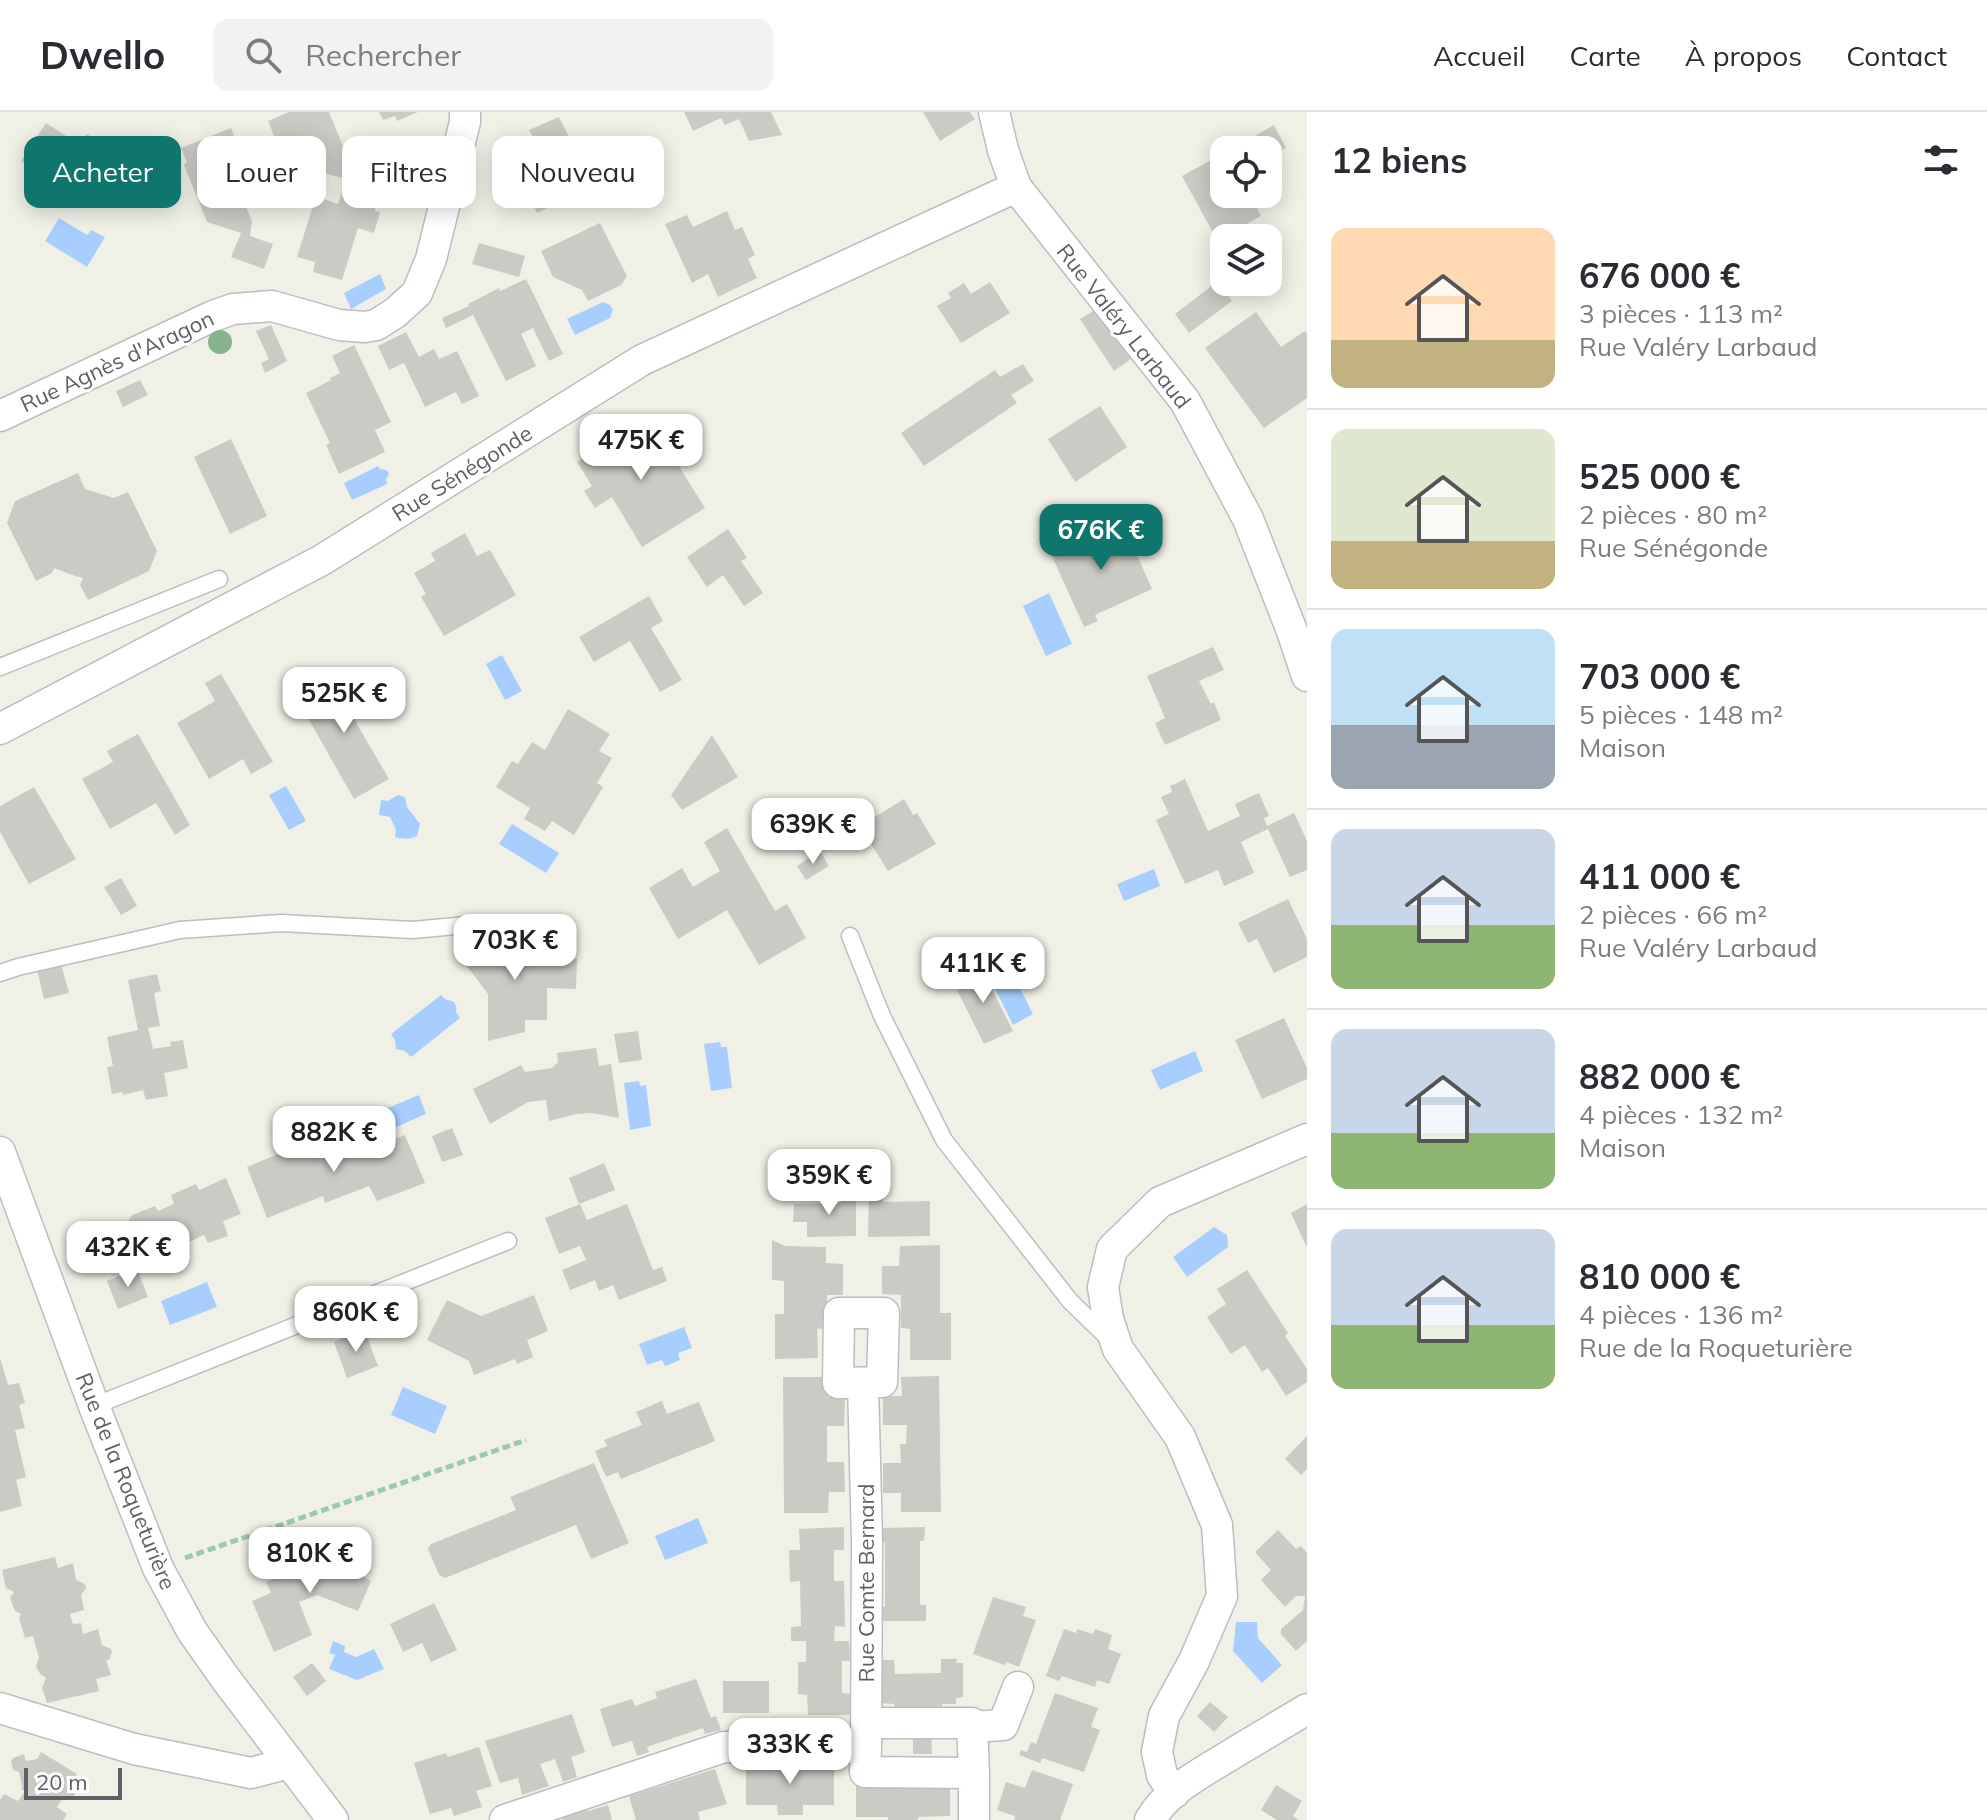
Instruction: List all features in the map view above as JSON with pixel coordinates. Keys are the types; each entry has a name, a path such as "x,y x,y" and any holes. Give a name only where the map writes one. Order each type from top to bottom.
{"street":[{"name":"Rue Agnès d'Aragon","path":"0,416 233,309 272,306 339,325 365,327 376,325 395,313 417,293 431,259 465,112"},
{"name":"Rue Valéry Larbaud","path":"994,112 1016,187 1185,401 1248,519 1307,676"},
{"name":"Rue Sénégonde","path":"0,729 322,560 642,360 1016,187"},
{"path":"1174,1793 1162,1775 1157,1752 1164,1716 1194,1661 1222,1596 1217,1525 1180,1437 1118,1349 1108,1319 1103,1287 1112,1249 1160,1202 1307,1139"},
{"name":"Rue de la Roqueturière","path":"0,1152 158,1568 192,1631 333,1820"},
{"name":"Rue Comte Bernard","path":"863,1383 867,1542 866,1735"},
{"path":"972,1727 1003,1725 1018,1687"},
{"path":"2,1701 134,1749 251,1773 289,1763"},
{"path":"1150,1820 1155,1811 1195,1777 1307,1709"},
{"path":"505,1820 724,1747 972,1723 974,1820"},
{"path":"866,1735 865,1772 974,1773"}],"lane":[{"path":"0,667 219,579"},
{"path":"0,973 180,930 281,923 413,930 477,924 526,928"},
{"path":"850,936 882,1016 944,1140 1070,1301 1118,1349"},
{"path":"94,1406 508,1241"}],"path":[{"path":"158,1568 526,1440"}],"water":[{"path":"59,218 87,235 91,230 105,237 87,267 45,241"},
{"path":"380,274 386,289 351,309 344,293"},
{"path":"603,302 613,310 610,318 575,335 567,319"},
{"path":"378,466 389,474 387,484 352,500 344,483"},
{"path":"1049,593 1072,644 1046,656 1023,606"},
{"path":"502,655 522,691 505,700 486,664"},
{"path":"286,786 306,821 289,830 269,795"},
{"path":"398,795 405,797 407,807 420,824 417,836 406,839 395,837 396,830 390,817 379,815 381,800 388,801"},
{"path":"512,824 559,853 546,873 499,844"},
{"path":"1154,869 1160,886 1124,901 1117,884"},
{"path":"1008,964 1033,1014 1013,1025 988,974"},
{"path":"441,995 454,1003 460,1018 411,1057 405,1051 396,1049 391,1034"},
{"path":"720,1042 721,1047 727,1047 732,1088 711,1091 704,1044"},
{"path":"1195,1051 1203,1071 1160,1090 1151,1070"},
{"path":"639,1081 640,1086 646,1085 651,1126 630,1130 624,1083"},
{"path":"419,1095 426,1114 384,1132 376,1113"},
{"path":"1214,1227 1227,1235 1228,1247 1187,1277 1173,1257"},
{"path":"207,1282 217,1307 170,1325 161,1301"},
{"path":"684,1327 692,1348 678,1353 680,1360 665,1366 662,1360 647,1365 639,1344"},
{"path":"403,1387 447,1406 435,1434 391,1415"},
{"path":"698,1518 708,1543 665,1560 655,1536"},
{"path":"1236,1622 1257,1622 1258,1638 1282,1665 1262,1683 1233,1651"},
{"path":"333,1641 345,1646 344,1652 356,1657 374,1649 384,1669 357,1680 329,1669 335,1655 329,1653"}],"building":[{"path":"289,112 329,112 342,144 342,178 326,174 326,136 274,136 268,121"},
{"path":"379,112 418,112 397,121 395,116 383,120"},
{"path":"684,112 771,112 782,135 749,141 739,119 725,125 721,118 693,131"},
{"path":"923,112 970,112 975,119 940,141"},
{"path":"559,117 569,136 532,136 529,130"},
{"path":"46,123 66,136 37,136"},
{"path":"1274,125 1280,136 1255,136"},
{"path":"231,128 234,136 211,136"},
{"path":"197,142 197,197 184,165 187,162 181,148"},
{"path":"1210,161 1210,208 1259,208 1261,216 1246,224 1210,224 1210,227 1182,176"},
{"path":"342,192 342,208 375,208 375,211 380,212 374,233 358,228 342,280 313,272 315,262 297,257 312,208 326,208 326,200 338,204"},
{"path":"201,208 247,208 252,221 250,236 273,244 264,269 231,257 241,233 207,222"},
{"path":"727,211 735,230 742,227 755,255 748,259 757,278 718,297 708,274 692,283 665,224 687,215 693,227"},
{"path":"600,223 627,276 621,285 588,301 582,290 553,277 541,251"},
{"path":"479,243 525,256 519,277 472,264"},
{"path":"526,279 563,354 549,361 533,328 521,334 536,366 506,381 473,315 446,328 442,318 499,288 500,291"},
{"path":"990,282 1010,313 961,343 937,306 951,298 948,293 964,283 971,294"},
{"path":"1210,287 1210,296 1228,296 1232,301 1189,333 1175,314"},
{"path":"1098,308 1132,358 1114,371 1080,319"},
{"path":"1256,312 1281,347 1305,331 1307,334 1307,398 1264,428 1205,348"},
{"path":"271,325 287,361 265,373 261,363 269,359 256,331"},
{"path":"406,332 419,357 434,349 439,359 457,351 479,396 462,404 456,392 425,407 404,363 389,370 378,346"},
{"path":"354,345 391,422 375,430 385,452 339,474 326,445 330,443 306,393 340,373 332,356"},
{"path":"1023,364 1034,381 1011,395 1017,403 924,466 901,433 995,370 1000,377"},
{"path":"140,380 148,395 123,407 116,391"},
{"path":"1100,406 1127,447 1075,482 1048,439"},
{"path":"649,418 705,508 642,547 612,497 595,508 584,491 592,486 577,462"},
{"path":"231,439 267,516 230,534 194,457"},
{"path":"78,473 85,489 114,498 128,492 157,551 149,571 88,600 80,585 83,578 54,568 52,573 36,581 7,523 15,501"},
{"path":"1122,521 1152,589 1095,615 1098,621 1084,627 1051,554"},
{"path":"728,529 747,558 741,561 763,593 744,606 723,575 707,587 687,557"},
{"path":"465,533 477,556 490,550 516,595 444,636 421,597 426,594 414,573 435,561 431,553"},
{"path":"649,596 663,621 651,628 682,680 660,692 630,641 594,662 579,637"},
{"path":"1213,647 1224,670 1199,681 1211,704 1214,702 1221,720 1165,745 1155,723 1165,718 1147,676"},
{"path":"221,674 273,762 251,774 243,759 209,779 177,723 215,701 205,683"},
{"path":"330,679 338,693 357,682 368,701 350,712 389,779 354,799 296,697"},
{"path":"568,709 610,734 599,751 612,758 597,783 603,787 574,835 552,821 545,831 524,819 530,808 496,787 512,761 518,764 532,742 545,750"},
{"path":"138,734 190,825 175,835 156,803 110,829 82,779 113,762 107,751"},
{"path":"712,735 738,777 682,810 671,795"},
{"path":"1185,779 1208,831 1240,816 1235,804 1259,793 1269,816 1264,818 1267,826 1294,813 1307,841 1307,870 1290,877 1268,829 1241,842 1254,873 1224,886 1218,870 1185,884 1156,820 1169,814 1161,797 1172,792 1170,786"},
{"path":"34,787 76,859 29,884 0,832 0,806"},
{"path":"904,799 913,815 917,813 936,844 888,871 869,841 858,848 849,833"},
{"path":"727,828 775,911 787,904 806,938 759,965 727,910 678,939 649,888 682,868 693,887 720,871 704,842"},
{"path":"820,851 829,866 806,880 797,866"},
{"path":"121,878 137,906 121,915 104,887"},
{"path":"1288,899 1307,939 1307,957 1274,973 1257,939 1248,943 1238,923"},
{"path":"478,938 525,938 525,957 577,959 576,989 547,988 547,1020 525,1020 525,1032 488,1041 488,994 457,953"},
{"path":"978,962 1013,1031 984,1044 957,990 968,984 961,970"},
{"path":"61,964 69,993 44,999 37,970"},
{"path":"157,974 161,991 154,993 160,1026 148,1028 153,1049 183,1040 188,1068 164,1073 168,1096 146,1100 143,1090 112,1094 107,1067 113,1066 107,1037 138,1030 128,980"},
{"path":"1284,1018 1307,1068 1307,1079 1262,1099 1235,1040"},
{"path":"638,1031 642,1060 619,1063 614,1034"},
{"path":"596,1048 599,1066 611,1064 619,1118 592,1113 549,1121 546,1100 528,1102 490,1124 473,1089 521,1065 525,1072 552,1068 558,1062 557,1053"},
{"path":"452,1128 463,1155 442,1162 432,1136"},
{"path":"405,1135 425,1183 377,1201 369,1186 325,1203 323,1196 267,1218 247,1167 320,1137 327,1156 372,1139 376,1147"},
{"path":"604,1163 615,1190 579,1204 569,1178"},
{"path":"226,1178 241,1214 223,1221 228,1236 208,1243 204,1235 176,1248 172,1240 146,1241 133,1261 113,1247 132,1215 155,1206 158,1211 174,1204 171,1195 196,1184 199,1190"},
{"path":"869,1190 882,1191 883,1202 930,1201 930,1236 868,1237"},
{"path":"841,1191 856,1191 856,1236 807,1237 807,1222 793,1222 794,1204 841,1203"},
{"path":"580,1204 587,1220 627,1204 653,1270 662,1267 667,1281 619,1300 613,1285 599,1291 595,1280 570,1290 562,1270 586,1260 580,1246 559,1254 545,1218"},
{"path":"1307,1204 1307,1248 1291,1213"},
{"path":"772,1240 785,1246 826,1247 826,1263 843,1264 843,1295 827,1295 828,1328 817,1329 818,1358 775,1359 775,1314 784,1314 784,1281 772,1280"},
{"path":"940,1245 940,1313 951,1313 951,1360 910,1360 910,1329 901,1328 901,1295 882,1294 882,1266 899,1266 900,1246"},
{"path":"137,1269 148,1297 118,1309 107,1281"},
{"path":"1247,1270 1288,1333 1285,1336 1307,1369 1307,1382 1286,1396 1268,1368 1262,1372 1245,1345 1231,1354 1207,1317 1226,1304 1217,1289"},
{"path":"534,1295 548,1331 527,1340 533,1357 517,1364 515,1359 474,1375 469,1361 427,1340 447,1300 481,1316"},
{"path":"364,1329 378,1366 347,1378 334,1342"},
{"path":"0,1358 8,1385 19,1383 25,1403 19,1405 25,1428 15,1430 26,1477 16,1480 22,1506 0,1512"},
{"path":"939,1376 941,1512 901,1512 901,1493 883,1493 883,1463 901,1463 900,1444 906,1444 907,1425 883,1425 883,1396 902,1396 901,1377"},
{"path":"783,1377 828,1377 828,1397 845,1397 844,1426 827,1426 827,1462 844,1462 845,1492 829,1492 828,1513 784,1513"},
{"path":"662,1401 667,1414 699,1402 715,1441 621,1479 618,1472 606,1477 595,1451 607,1446 604,1440 642,1425 636,1412"},
{"path":"1307,1436 1307,1469 1301,1475 1285,1459"},
{"path":"594,1463 629,1543 591,1559 576,1525 445,1578 439,1575 428,1549 431,1544 516,1510 510,1497"},
{"path":"844,1527 844,1550 834,1550 834,1581 844,1581 845,1627 835,1626 834,1641 849,1641 850,1661 842,1661 842,1693 850,1694 850,1715 808,1715 807,1695 798,1694 798,1662 806,1662 806,1641 791,1641 791,1627 801,1626 800,1581 790,1582 789,1550 800,1550 799,1529"},
{"path":"925,1527 924,1541 920,1541 920,1605 926,1605 926,1621 880,1621 880,1607 885,1607 885,1542 879,1541 879,1528"},
{"path":"1278,1530 1296,1549 1301,1546 1307,1553 1307,1641 1296,1651 1281,1634 1281,1629 1303,1610 1305,1596 1296,1596 1285,1607 1261,1580 1271,1570 1255,1552"},
{"path":"323,1546 369,1564 364,1577 371,1581 358,1611 317,1595 299,1602 312,1635 274,1652 252,1601 271,1593 266,1582 316,1564"},
{"path":"55,1557 58,1568 73,1563 76,1580 85,1584 81,1595 84,1610 70,1614 73,1624 81,1623 83,1634 98,1629 102,1645 112,1652 106,1660 111,1675 96,1679 99,1691 47,1703 42,1688 46,1678 36,1666 39,1658 33,1636 25,1638 19,1618 21,1614 15,1611 10,1598 14,1592 6,1588 2,1570"},
{"path":"993,1597 1026,1607 1023,1616 1036,1620 1019,1667 973,1654"},
{"path":"434,1603 457,1650 431,1662 422,1643 403,1652 390,1624"},
{"path":"1064,1629 1093,1634 1095,1629 1112,1635 1108,1649 1121,1654 1109,1684 1097,1680 1095,1687 1062,1676 1059,1681 1046,1676"},
{"path":"941,1659 957,1659 956,1663 963,1663 963,1697 956,1698 956,1704 942,1704 942,1714 894,1713 894,1704 880,1703 880,1660 894,1660 895,1674 941,1673"},
{"path":"312,1663 326,1681 307,1696 293,1677"},
{"path":"696,1679 711,1718 716,1716 721,1730 705,1734 703,1728 647,1747 649,1752 637,1756 632,1741 612,1747 600,1709 632,1699 635,1706 657,1698 655,1692"},
{"path":"723,1681 769,1681 769,1713 723,1713"},
{"path":"1055,1693 1098,1708 1091,1727 1100,1730 1084,1772 1042,1758 1040,1763 1019,1755 1021,1750 1027,1752 1031,1742 1036,1744"},
{"path":"1210,1702 1228,1717 1214,1732 1197,1716"},
{"path":"572,1714 585,1752 571,1757 577,1777 563,1782 555,1759 540,1764 549,1786 522,1795 518,1778 500,1783 485,1741"},
{"path":"913,1733 931,1733 932,1754 913,1754"},
{"path":"479,1747 492,1786 476,1791 482,1807 454,1816 451,1808 430,1814 414,1763"},
{"path":"41,1752 77,1774 72,1783 76,1792 74,1796 63,1798 57,1807 67,1814 63,1820 0,1820 0,1800 4,1794 18,1801 25,1791 21,1789 19,1772 13,1770 11,1761 24,1754 26,1761 37,1759"},
{"path":"834,1763 834,1805 803,1805 803,1815 778,1815 777,1805 746,1805 746,1764"},
{"path":"715,1769 727,1804 698,1812 700,1820 636,1820 629,1796"},
{"path":"1032,1770 1073,1784 1060,1820 1014,1820 1015,1816 997,1810 1006,1782 1025,1788"},
{"path":"856,1782 950,1782 950,1816 918,1817 918,1820 856,1817"},
{"path":"1276,1785 1302,1801 1293,1816 1299,1820 1277,1820 1261,1810"},
{"path":"608,1805 612,1820 562,1820 560,1814 586,1806 588,1811"}]}
